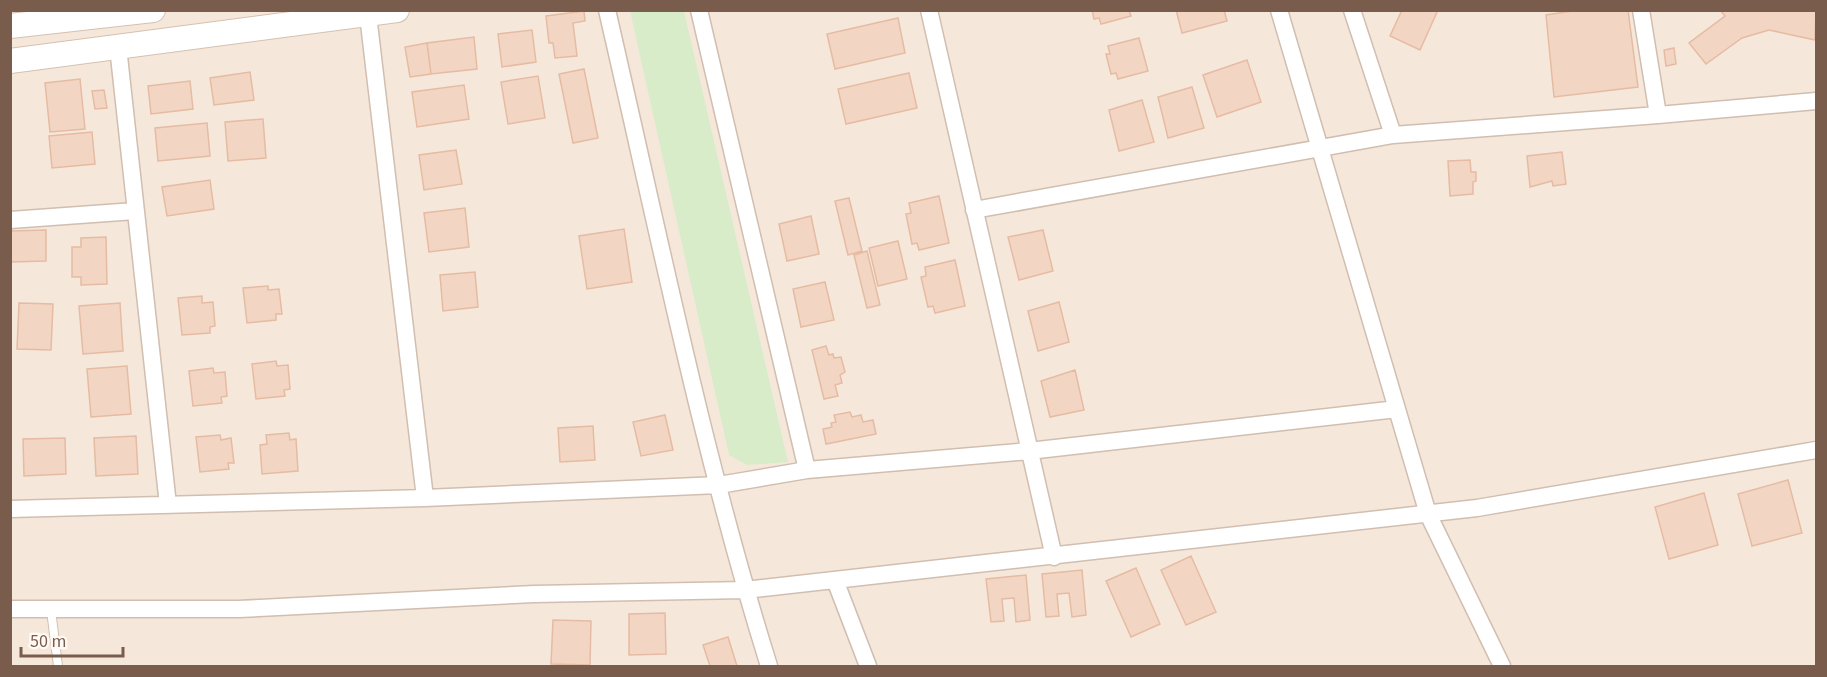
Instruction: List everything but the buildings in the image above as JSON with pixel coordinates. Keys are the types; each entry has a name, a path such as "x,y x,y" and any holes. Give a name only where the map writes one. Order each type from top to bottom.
{"main road":[{"path":"10,26 153,10"},
{"path":"10,61 397,10"}],"street":[{"path":"607,10 706,443 745,590 769,666"},
{"path":"699,10 807,470"},
{"path":"928,10 1054,557"},
{"path":"1279,10 1428,514 1502,666"},
{"path":"1352,10 1393,135"},
{"path":"1641,10 1658,115"},
{"path":"368,15 426,498"},
{"path":"118,47 168,505"},
{"path":"974,210 1393,135 1816,101"},
{"path":"10,220 135,211"},
{"path":"10,509 426,498 718,485 807,470 1029,451 1397,409"},
{"path":"10,609 239,609 534,594 745,590 1477,508 1816,450"},
{"path":"835,580 868,666"}],"lane":[{"path":"51,609 58,666"}],"shaded area":[{"path":"11,11 1816,11 1816,666 11,666"}],"green space":[{"path":"630,11 684,11 788,462 747,465 729,455"}]}
